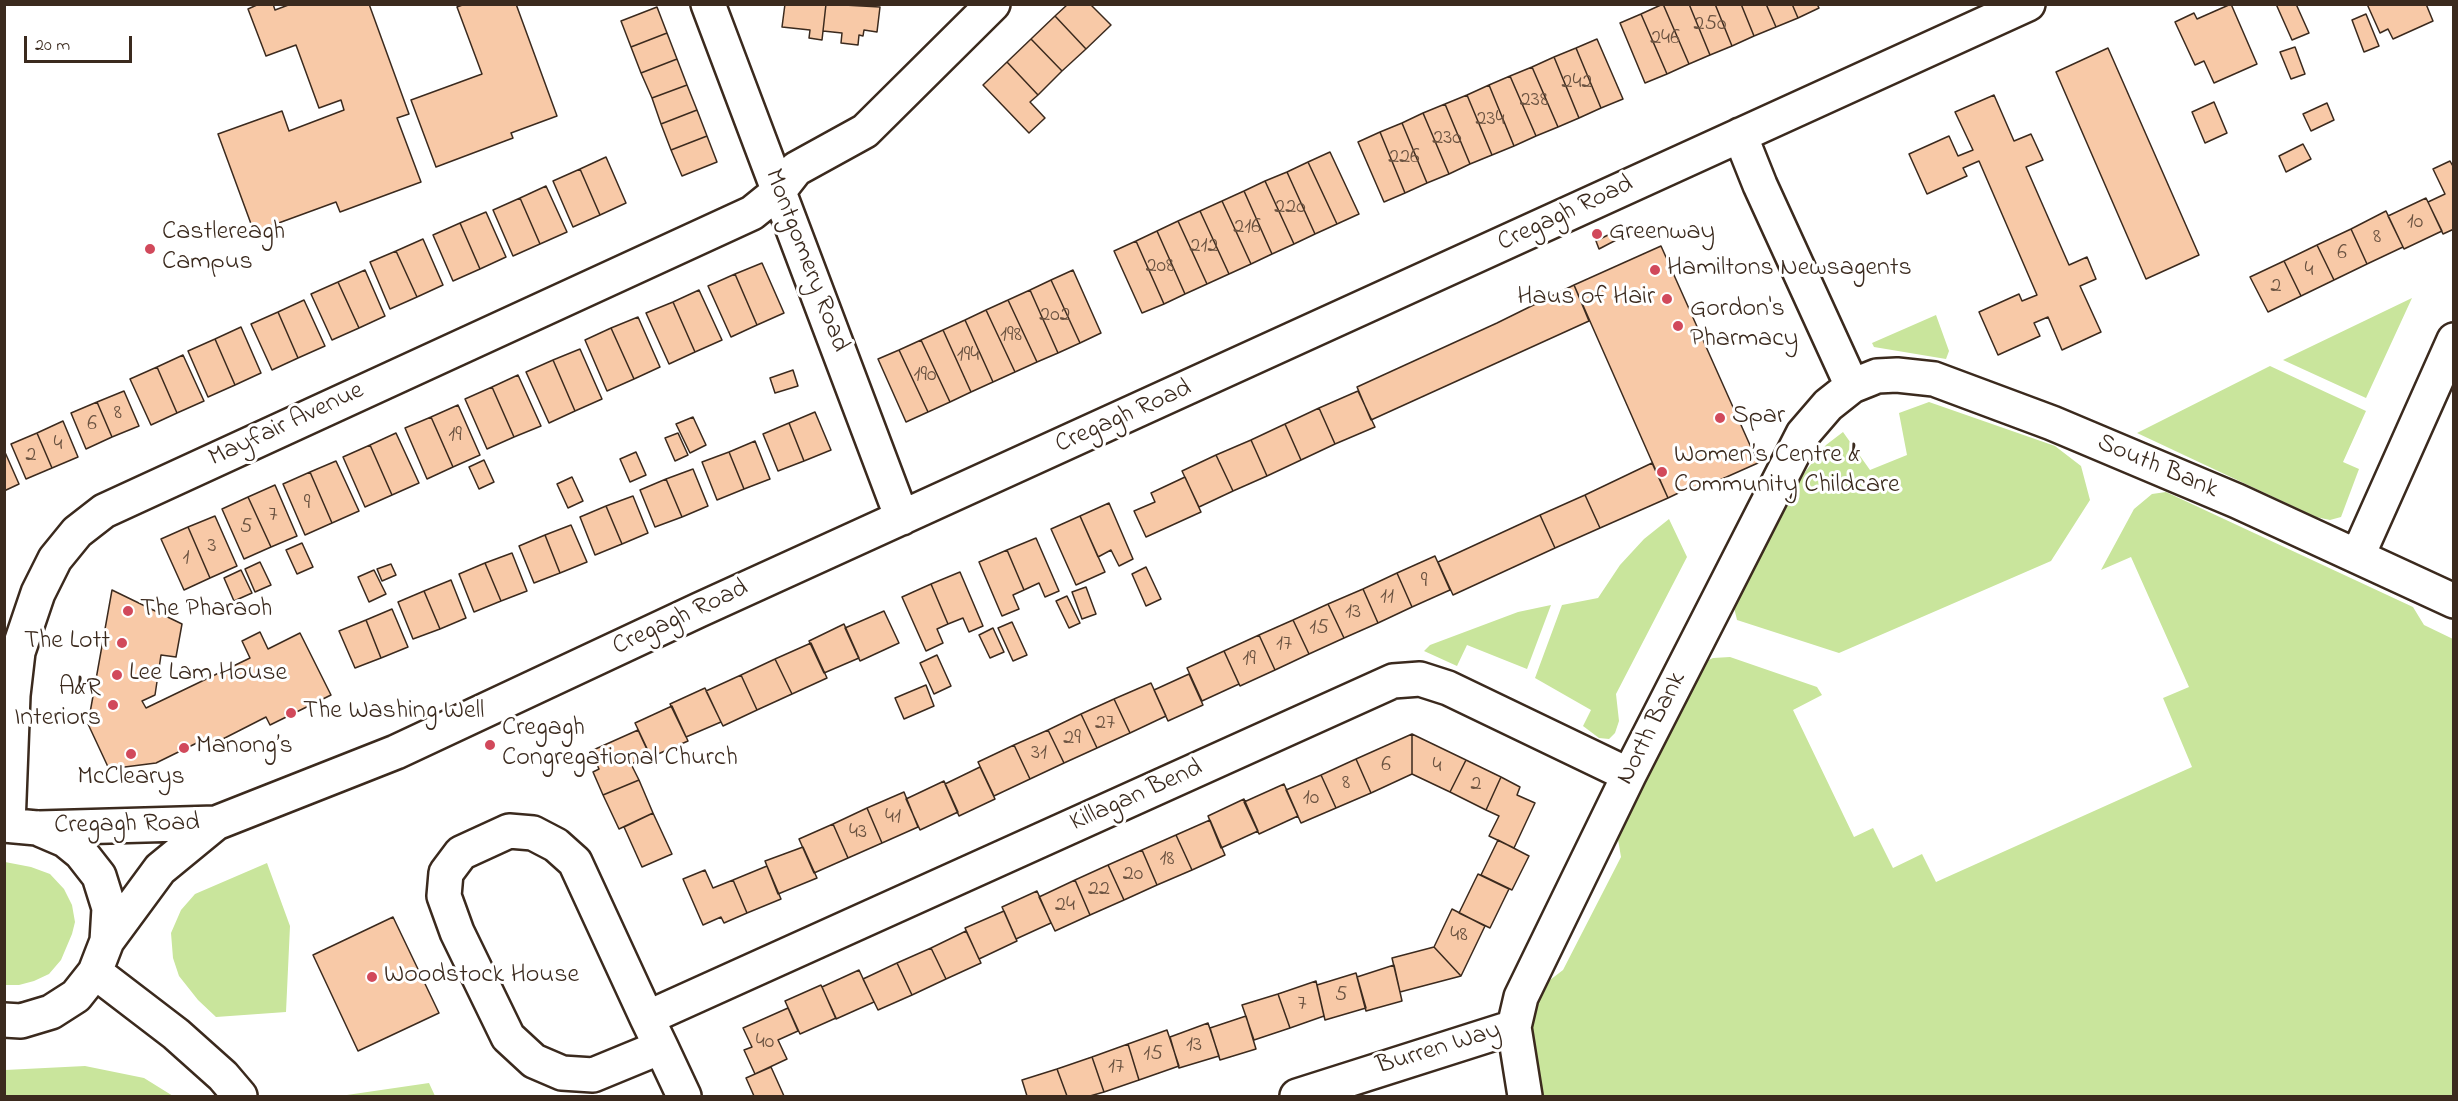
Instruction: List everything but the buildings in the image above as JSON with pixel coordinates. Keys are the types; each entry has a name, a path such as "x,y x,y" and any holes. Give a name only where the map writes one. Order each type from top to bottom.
{"street":[{"name":"Montgomery Road","path":"708,4 902,518"},
{"name":"Mayfair Avenue","path":"17,826 13,694 18,652 38,593 54,559 77,532 104,511 753,213 778,192 796,169 865,131 993,4"},
{"name":"Cregagh Road","path":"107,941 160,869 216,824 396,752 902,518 2028,4"},
{"path":"1740,135 1760,185 1852,386"},
{"path":"2358,555 2454,340"},
{"name":"South Bank","path":"1852,386 1877,376 1897,375 1934,379 2052,423 2358,555 2454,601"},
{"name":"North Bank","path":"1525,1096 1514,1027 1521,997 1629,775 1803,434 1828,405 1852,386"},
{"name":"Killagan Bend","path":"647,1018 1393,681 1420,679 1448,688 1629,775"},
{"name":"Cregagh Road","path":"17,826 216,824"},
{"path":"4,1020 21,1021 51,1012 76,996 95,972 107,941 109,908 99,876 81,853 65,840 17,826"},
{"path":"661,1047 593,1075 562,1073 534,1061 508,1037 458,932 444,896 446,873 461,853 509,831 533,833 556,845 575,862 684,1096"},
{"path":"95,972 176,1034 223,1076 240,1096"},
{"name":"Burren Way","path":"1297,1096 1514,1027"}],"green space":[{"path":"2412,298 2366,398 2283,360"},
{"path":"1936,315 1949,351 1946,359 1874,347 1872,343"},
{"path":"2270,366 2366,411 2343,462 2359,469 2341,517 2330,520 2316,517 2137,433"},
{"path":"1929,402 2055,446 2081,466 2090,500 2051,561 1839,653 1737,620 1732,599 1798,481 1826,445 1843,432 1870,470 1907,455 1899,413"},
{"path":"2166,492 2413,607 2424,625 2453,639 2453,1096 1537,1096 1526,1041 1537,990 1563,970 1621,857 1616,828 1698,665 1713,658 1730,657 1817,687 1822,695 1793,710 1854,837 1873,828 1893,868 1922,854 1936,882 2192,767 2163,698 2189,687 2131,557 2101,570 2134,509 2152,494"},
{"path":"1669,519 1687,557 1616,694 1619,721 1615,733 1609,739 1599,738 1583,726 1591,710 1535,678 1562,605 1598,598 1620,565 1644,539"},
{"path":"1551,605 1527,669 1467,645 1457,666 1424,651 1430,645 1518,612"},
{"path":"5,862 31,867 50,874 64,889 72,905 75,922 61,960 49,974 19,985 5,985"},
{"path":"267,863 290,926 286,1012 216,1017 198,1000 179,976 173,958 171,933 181,910 195,894"},
{"path":"85,1066 144,1078 173,1096 5,1096 5,1070"},
{"path":"429,1083 435,1096 340,1096"}],"place":[{"name":"Greenway","path":"1597,234"},
{"name":"Castlereagh Campus","path":"150,249"},
{"name":"Hamiltons Newsagents","path":"1655,270"},
{"name":"Haus of Hair","path":"1667,299"},
{"name":"Gordon's Pharmacy","path":"1678,326"},
{"name":"Spar","path":"1720,418"},
{"name":"Women’s Centre & Community Childcare","path":"1662,472"},
{"name":"The Pharaoh","path":"128,611"},
{"name":"The Lott","path":"122,643"},
{"name":"Lee Lam House","path":"117,675"},
{"name":"A&R Interiors","path":"113,705"},
{"name":"The Washing Well","path":"291,713"},
{"name":"Cregagh Congregational Church","path":"490,745"},
{"name":"Manong’s","path":"184,748"},
{"name":"McClearys","path":"131,754"},
{"name":"Woodstock House","path":"372,977"}]}
